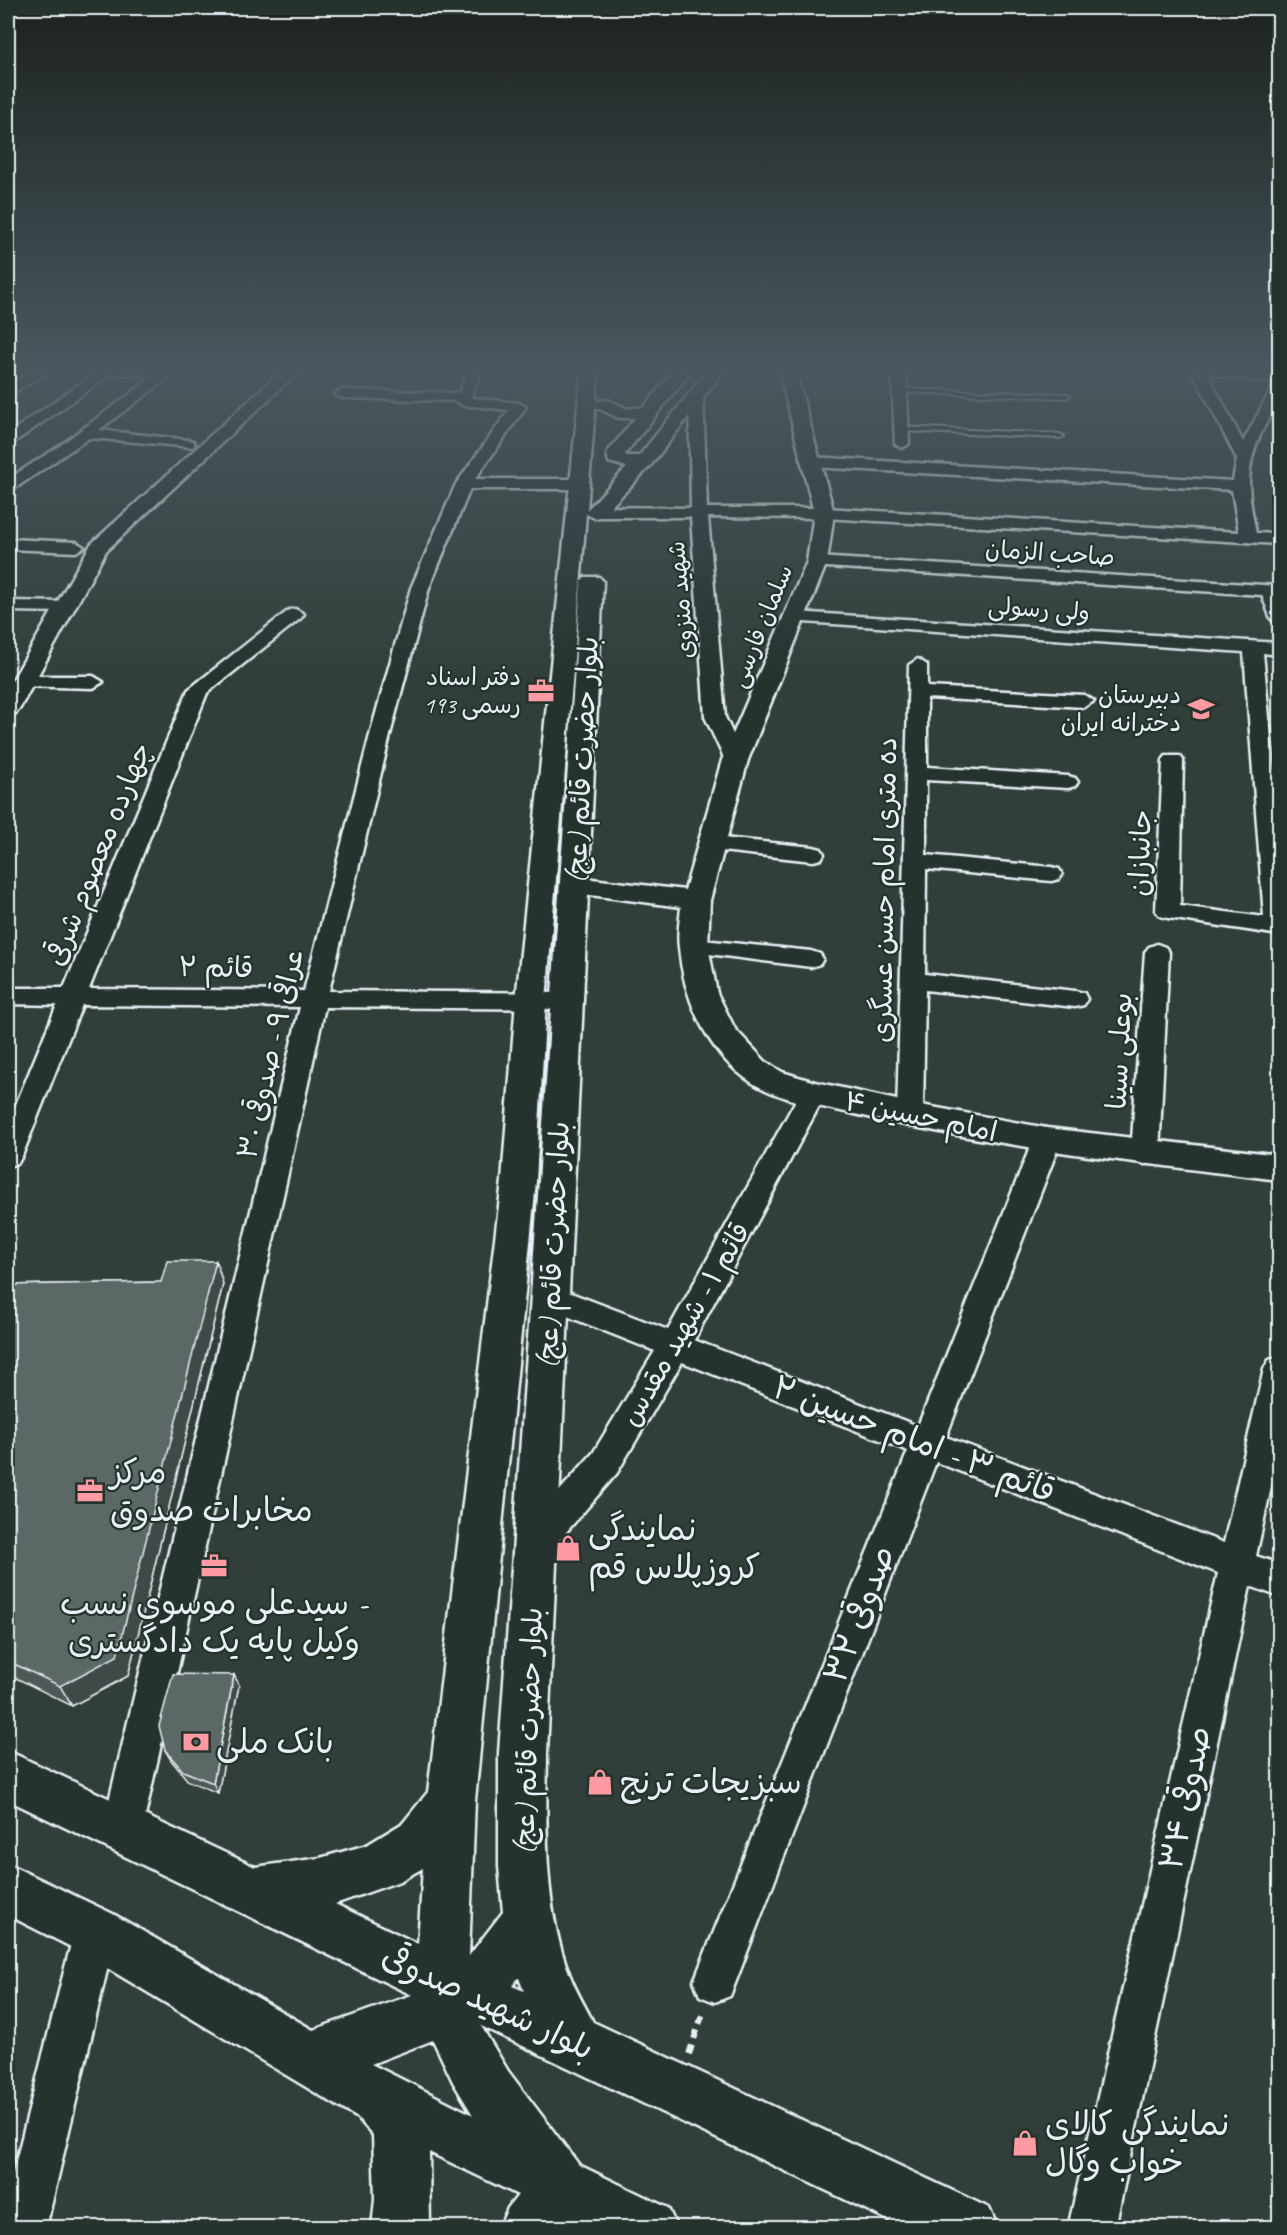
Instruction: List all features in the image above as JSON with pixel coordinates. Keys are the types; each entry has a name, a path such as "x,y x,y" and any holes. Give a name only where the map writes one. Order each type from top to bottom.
{"main road":[{"path":"55,607 76,547 156,473"},
{"path":"8,708 15,675 55,607 98,548 179,473"},
{"path":"584,504 585,473"},
{"path":"584,504 590,473"},
{"path":"584,504 627,473"},
{"name":"سلمان فارسی","path":"696,900 735,760 817,562 824,513 814,473"},
{"name":"بلوار حضرت قائم (عج)","path":"574,2040 557,2013 541,1974 528,1919 522,1858 523,1753 575,885 584,504"},
{"name":"بلوار حضرت قائم (عج)","path":"451,1994 452,1800 519,1181 531,1000 584,504"},
{"path":"575,885 696,900"},
{"name":"امام حسین ۴","path":"696,900 693,946 702,993 722,1034 738,1054 771,1080 813,1093 910,1115 1047,1140 1145,1154 1280,1168"},
{"name":"بلوار شهید صدوقی","path":"8,1775 255,1892 451,1994 574,2040 945,2224"},
{"path":"255,1892 306,1887 344,1878 383,1864 421,1840 452,1800"},
{"path":"8,1889 95,1932 307,2059 377,2098 545,2208 648,2228"},
{"path":"307,2059 398,2027 451,1994 497,1964 528,1919"},
{"path":"451,1994 487,2086 545,2208"},
{"path":"377,2098 400,2125 403,2199 401,2228"}],"street":[{"path":"8,486 27,473"},
{"name":"عراقی ۹ - صدوقی ۳۰","path":"122,1830 315,998 381,731 420,588 464,484 472,473"},
{"name":"شهید منزوی","path":"698,473 699,512 716,717 735,760"},
{"path":"1013,473 1240,486"},
{"path":"1242,473 1240,486 1248,537"},
{"path":"464,484 584,504 699,512 824,513 1280,539"},
{"path":"8,544 76,547"},
{"name":"صاحب الزمان","path":"817,562 1274,591"},
{"path":"1274,591 1280,619"},
{"path":"8,606 55,607"},
{"name":"چهارده معصوم شرقی","path":"8,1155 198,690 295,614"},
{"name":"ولی رسولی","path":"795,617 1280,649"},
{"path":"1253,647 1278,927"},
{"name":"ده متری امام حسن عسگری","path":"910,1115 918,665"},
{"path":"15,675 93,682"},
{"path":"918,692 1084,701"},
{"name":"جانبازان","path":"1173,760 1168,911 1278,927"},
{"path":"916,773 1068,782"},
{"path":"712,844 813,854"},
{"path":"915,861 1051,874"},
{"path":"693,946 811,959"},
{"name":"بوعلی سینا","path":"1145,1154 1157,952"},
{"path":"913,981 1075,999"},
{"name":"قائم ۲","path":"8,996 567,1001"},
{"name":"قائم ۱ - شهید مقدس","path":"537,1541 605,1463 675,1346 813,1093"},
{"name":"صدوقی ۳۲","path":"715,1981 1047,1140"},
{"name":"قائم ۳ - امام حسین ۲","path":"550,1297 1280,1581"},
{"name":"صدوقی ۳۴","path":"1091,2228 1280,1369"},
{"path":"22,2228 95,1932"}],"path":[{"path":"676,2090 715,1981"}],"building":[{"name":"مرکز مخابرات صدوق","path":"167,1261 216,1261 117,1656 60,1686 8,1661 8,1285 161,1282"},
{"name":"بانک ملی","path":"173,1674 234,1675 213,1783 183,1771 165,1750 159,1726"}],"place":[{"name":"دفتر اسناد رسمی 193","path":"541,691"},
{"name":"دبیرستان دخترانه ایران","path":"1201,709"},
{"name":"مرکز مخابرات صدوق","path":"90,1491"},
{"name":"نمایندگی کروزپلاس قم","path":"568,1548"},
{"name":"سیدعلی موسوی نسب - وکیل پایه یک دادگستری","path":"214,1566"},
{"name":"بانک ملی","path":"196,1742"},
{"name":"سبزیجات ترنج","path":"600,1782"},
{"name":"نمایندگی کالای خواب وگال","path":"1025,2143"}]}
